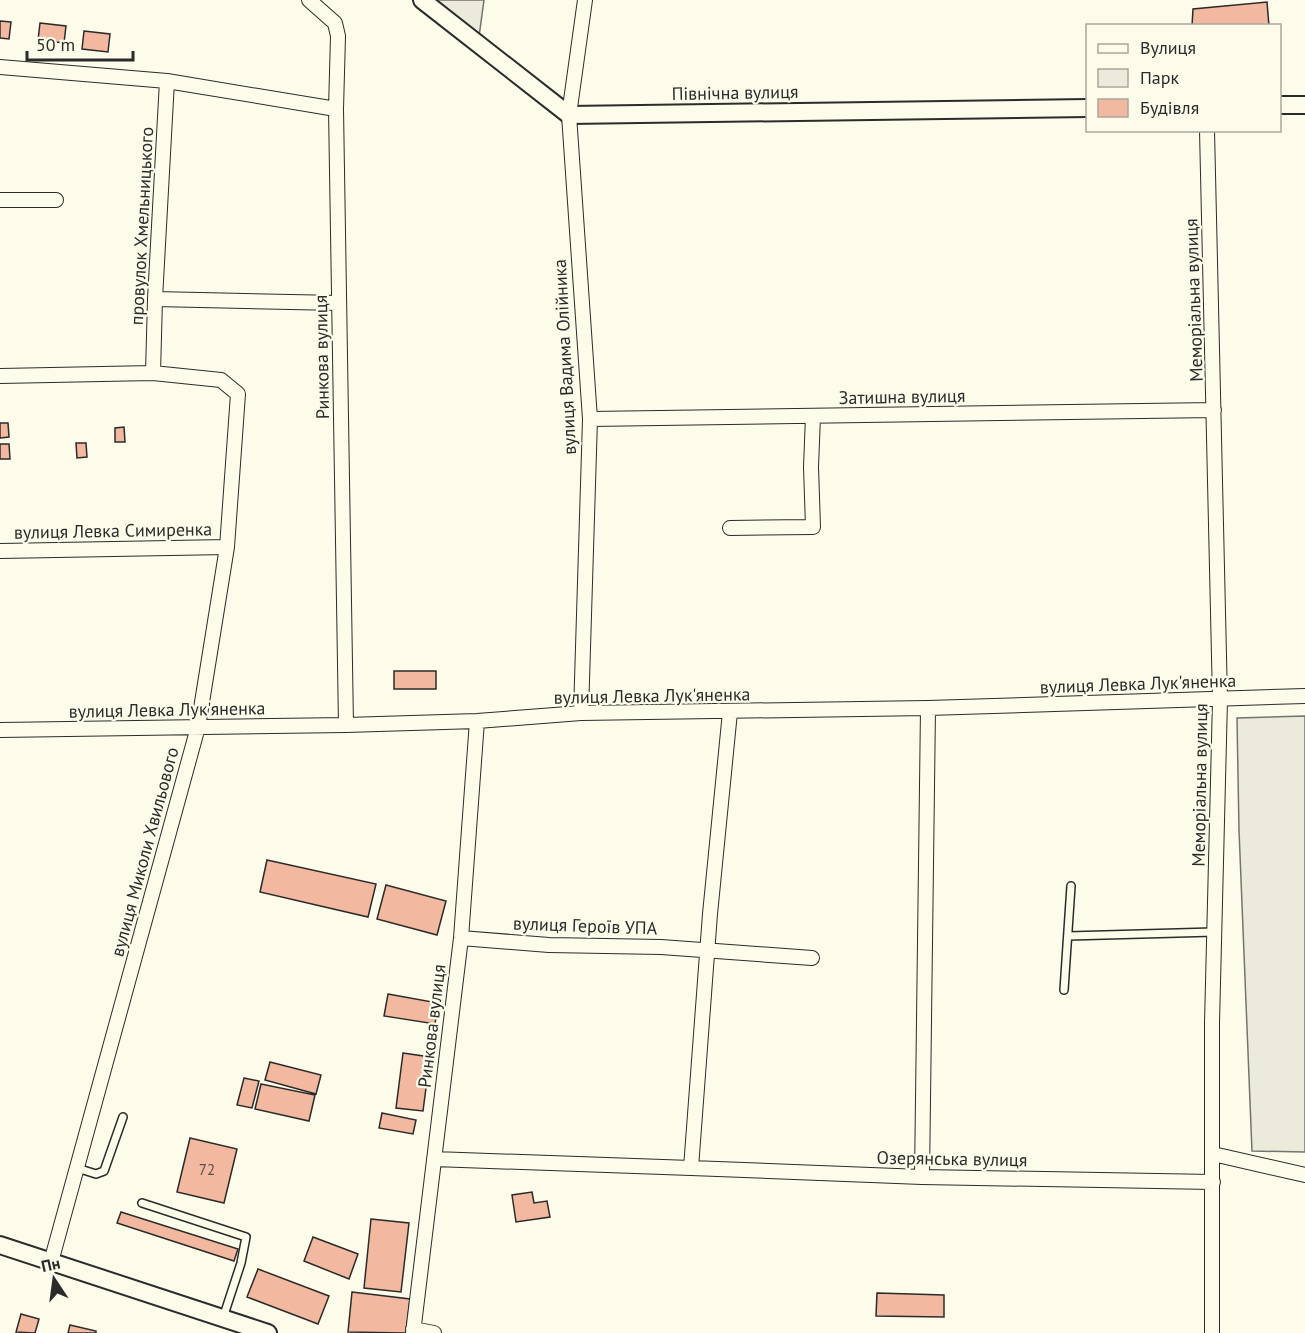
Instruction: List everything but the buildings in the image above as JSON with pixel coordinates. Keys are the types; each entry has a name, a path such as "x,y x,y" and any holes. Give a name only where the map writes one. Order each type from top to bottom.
{"street":[{"name":"Ринкова вулиця","path":"309,0 335,23 338,36 336,109 346,725"},
{"path":"422,0 569,115"},
{"name":"вулиця Вадима Олійника","path":"581,713 590,419 569,115 585,0"},
{"path":"0,67 167,81 336,109"},
{"name":"провулок Хмельницького","path":"153,373 167,81"},
{"path":"1281,105 1305,105"},
{"name":"Північна вулиця","path":"569,115 1086,108"},
{"name":"Меморіальна вулиця","path":"1207,132 1220,700 1212,1023 1212,1333"},
{"path":"0,200 56,200"},
{"path":"155,299 339,303"},
{"path":"0,376 153,373"},
{"name":"вулиця Миколи Хвильового","path":"51,1262 198,727 227,547 238,394 222,380 153,373"},
{"name":"Затишна вулиця","path":"590,419 1214,410"},
{"path":"730,528 813,526 811,467 813,416"},
{"name":"вулиця Левка Симиренка","path":"0,551 227,547"},
{"name":"вулиця Левка Лук'яненка","path":"0,730 477,722 581,713 928,708 1305,696"},
{"path":"922,1177 928,708"},
{"path":"691,1168 707,951 729,712"},
{"name":"Ринкова вулиця","path":"413,1331 461,938 477,722"},
{"name":"вулиця Героїв УПА","path":"461,938 549,945 661,947 812,958"},
{"path":"1213,1154 1305,1175"},
{"name":"Озерянська вулиця","path":"435,1159 922,1177 1213,1182"},
{"path":"0,1245 268,1333"},
{"path":"413,1331 434,1333"}],"lane":[{"path":"1064,990 1071,886"},
{"path":"1068,936 1214,932"},
{"path":"77,1168 96,1174 104,1171 123,1117"},
{"path":"142,1203 246,1237 241,1263 223,1318"}],"green space":[{"path":"422,0 484,0 478,44"},
{"path":"1305,716 1305,1152 1252,1151 1239,830 1237,718"}]}
